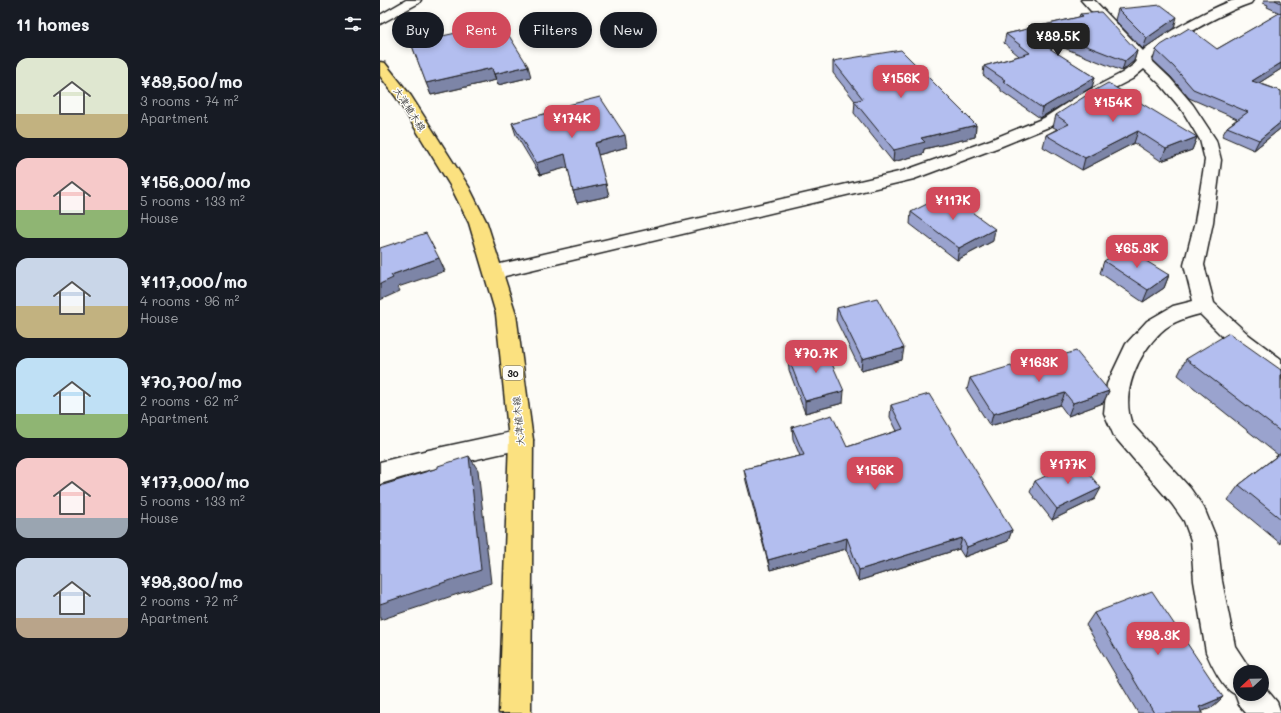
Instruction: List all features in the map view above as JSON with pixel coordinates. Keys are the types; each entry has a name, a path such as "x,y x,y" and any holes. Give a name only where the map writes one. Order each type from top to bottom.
{"main road":[{"name":"大津植木線","path":"380,66 403,96 460,187 478,223 506,314 521,440 515,713"}],"street":[{"path":"380,20 415,0"},
{"path":"1087,0 1188,108 1208,140 1213,160 1205,215 1194,265 1204,306 1241,341 1281,372"},
{"path":"495,277 496,272 908,175 996,144 1050,121 1081,100 1127,76 1137,69 1149,52 1158,46 1228,7 1247,0"},
{"path":"1204,306 1180,311 1154,326 1134,350 1118,384 1116,412 1122,430 1181,496 1195,516 1204,540 1208,581 1221,652 1233,670"},
{"path":"380,473 424,461 521,440"},
{"path":"1256,701 1266,713"}],"building":[{"path":"1161,5 1177,17 1147,38 1118,9"},
{"path":"1101,12 1137,51 1125,61 1056,34 1049,48 1095,77 1042,108 984,66 1030,53 1006,34 1083,16 1080,14"},
{"path":"1281,12 1281,63 1252,81 1281,91 1281,122 1259,140 1227,127 1248,112 1193,89 1174,67 1156,50 1161,45 1189,28 1217,49"},
{"path":"452,34 452,48 511,48 511,39 528,66 494,74 492,68 426,83 413,48 444,48 444,36"},
{"path":"901,50 976,125 921,138 925,142 894,150 854,101 863,99 833,61"},
{"path":"1108,83 1197,137 1166,149 1138,131 1085,158 1046,135 1069,124 1056,115"},
{"path":"600,97 625,135 595,143 606,184 573,191 565,154 536,163 512,123 569,107 568,105"},
{"path":"945,195 995,229 959,248 911,212"},
{"path":"426,233 439,258 391,275 393,278 380,284 380,248"},
{"path":"1125,248 1169,275 1148,290 1104,261"},
{"path":"877,298 904,348 862,359 837,308"},
{"path":"1229,333 1281,370 1281,432 1186,359"},
{"path":"825,348 844,391 805,401 788,357"},
{"path":"1076,351 1109,391 1073,403 1065,393 993,414 970,378 1011,366 1014,370"},
{"path":"929,394 1012,530 967,547 962,538 859,570 847,538 768,560 744,469 804,455 792,427 832,415 847,447 903,429 891,405"},
{"path":"1281,453 1281,519 1239,485"},
{"path":"469,456 481,570 380,604 380,486 438,468 438,466"},
{"path":"1078,461 1101,488 1057,509 1035,481"},
{"path":"1152,591 1223,697 1199,707 1203,713 1154,713 1094,613"}]}
